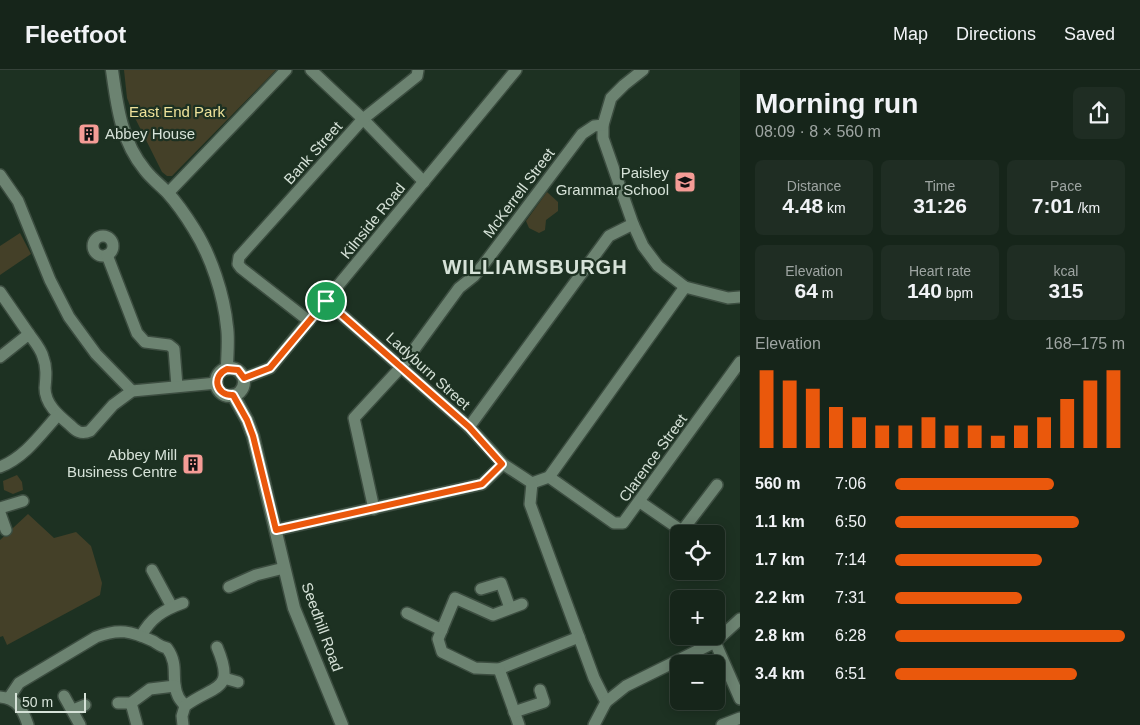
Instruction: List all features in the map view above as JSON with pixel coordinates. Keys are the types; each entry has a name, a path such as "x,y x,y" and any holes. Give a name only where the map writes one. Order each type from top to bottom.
{"street":[{"path":"112,70 122,129 132,150 145,170 168,193 195,231 208,256 215,275 227,328 227,369"},
{"path":"168,193 286,70"},
{"path":"311,70 363,119 424,182"},
{"name":"Bank Street","path":"308,321 241,268 238,264 239,257 363,119 417,76 418,70"},
{"name":"Kilnside Road","path":"244,378 270,368 516,70"},
{"path":"643,70 611,98 602,125 603,138 633,224 643,246 658,266 686,287 728,298 740,297"},
{"name":"McKerrell Street","path":"374,509 354,418 402,366 459,288 474,276 484,264 582,134 594,126 602,125"},
{"path":"0,175 18,201 50,280 69,317 96,354 132,391"},
{"path":"469,427 609,236 633,224"},
{"path":"107,255 137,333 145,342 169,345 174,349 177,386"},
{"path":"606,702 594,678 530,504 532,483 548,477 686,287"},
{"path":"0,292 43,356 46,374 45,390 48,403 77,432 85,433 90,431 113,405 132,391 217,383"},
{"name":"Ladyburn Street","path":"326,301 469,427 502,464 532,483"},
{"path":"0,357 29,334"},
{"name":"Clarence Street","path":"548,477 614,523 623,523 740,362"},
{"path":"227,369 238,370 244,378 242,390 233,395 226,395 217,383 220,373 227,369"},
{"name":"Seedhill Road","path":"233,395 247,420 253,436 294,608 342,725"},
{"path":"0,467 24,453 58,415"},
{"path":"276,530 482,484 502,464"},
{"path":"640,502 682,531 717,485"},
{"path":"0,508 23,501"},
{"path":"0,513 6,530"},
{"path":"229,587 256,575 284,568"},
{"path":"141,636 149,622 177,605 152,570"},
{"path":"481,589 501,583 510,608"},
{"path":"522,604 493,615 455,598 438,639 442,652 475,668 499,669 579,637"},
{"path":"407,613 442,630"},
{"path":"725,633 740,620"},
{"path":"28,725 15,702 4,698 19,683 96,637 121,631 141,636 160,647 166,648 171,654 178,696 185,706"},
{"path":"594,725 606,702 626,686 708,645"},
{"path":"715,645 740,699"},
{"path":"183,725 182,716 185,706 220,686 224,678 223,662 217,647"},
{"path":"499,669 519,725"},
{"path":"224,678 238,682"},
{"path":"118,703 131,703 150,689 175,686"},
{"path":"514,712 544,702 540,690"},
{"path":"64,696 80,725"},
{"path":"131,703 136,725"},
{"path":"73,710 85,705"},
{"path":"722,725 740,718"}],"green space":[{"name":"East End Park","path":"124,70 276,70 172,176 167,176 162,172 134,116 127,98"},
{"path":"547,192 558,202 558,211 546,220 545,230 539,233 529,228 526,221"},
{"path":"20,233 31,254 0,275 0,246"},
{"path":"17,475 22,482 23,490 13,494 4,490 3,481"},
{"path":"28,514 54,538 76,532 91,546 102,583 100,595 7,645 3,636 0,637 0,540"}],"place":[{"name":"Abbey House","path":"89,134"},
{"name":"Paisley Grammar School","path":"685,182"},
{"name":"Abbey Mill Business Centre","path":"193,464"}],"district":[{"name":"WILLIAMSBURGH","path":"535,267"}],"route":[{"path":"326,301 469,427 502,464 482,484 276,530 253,436 247,420 233,395 226,395 219,390 217,378 224,370 231,368 238,370 244,378 270,368 326,301"}]}
